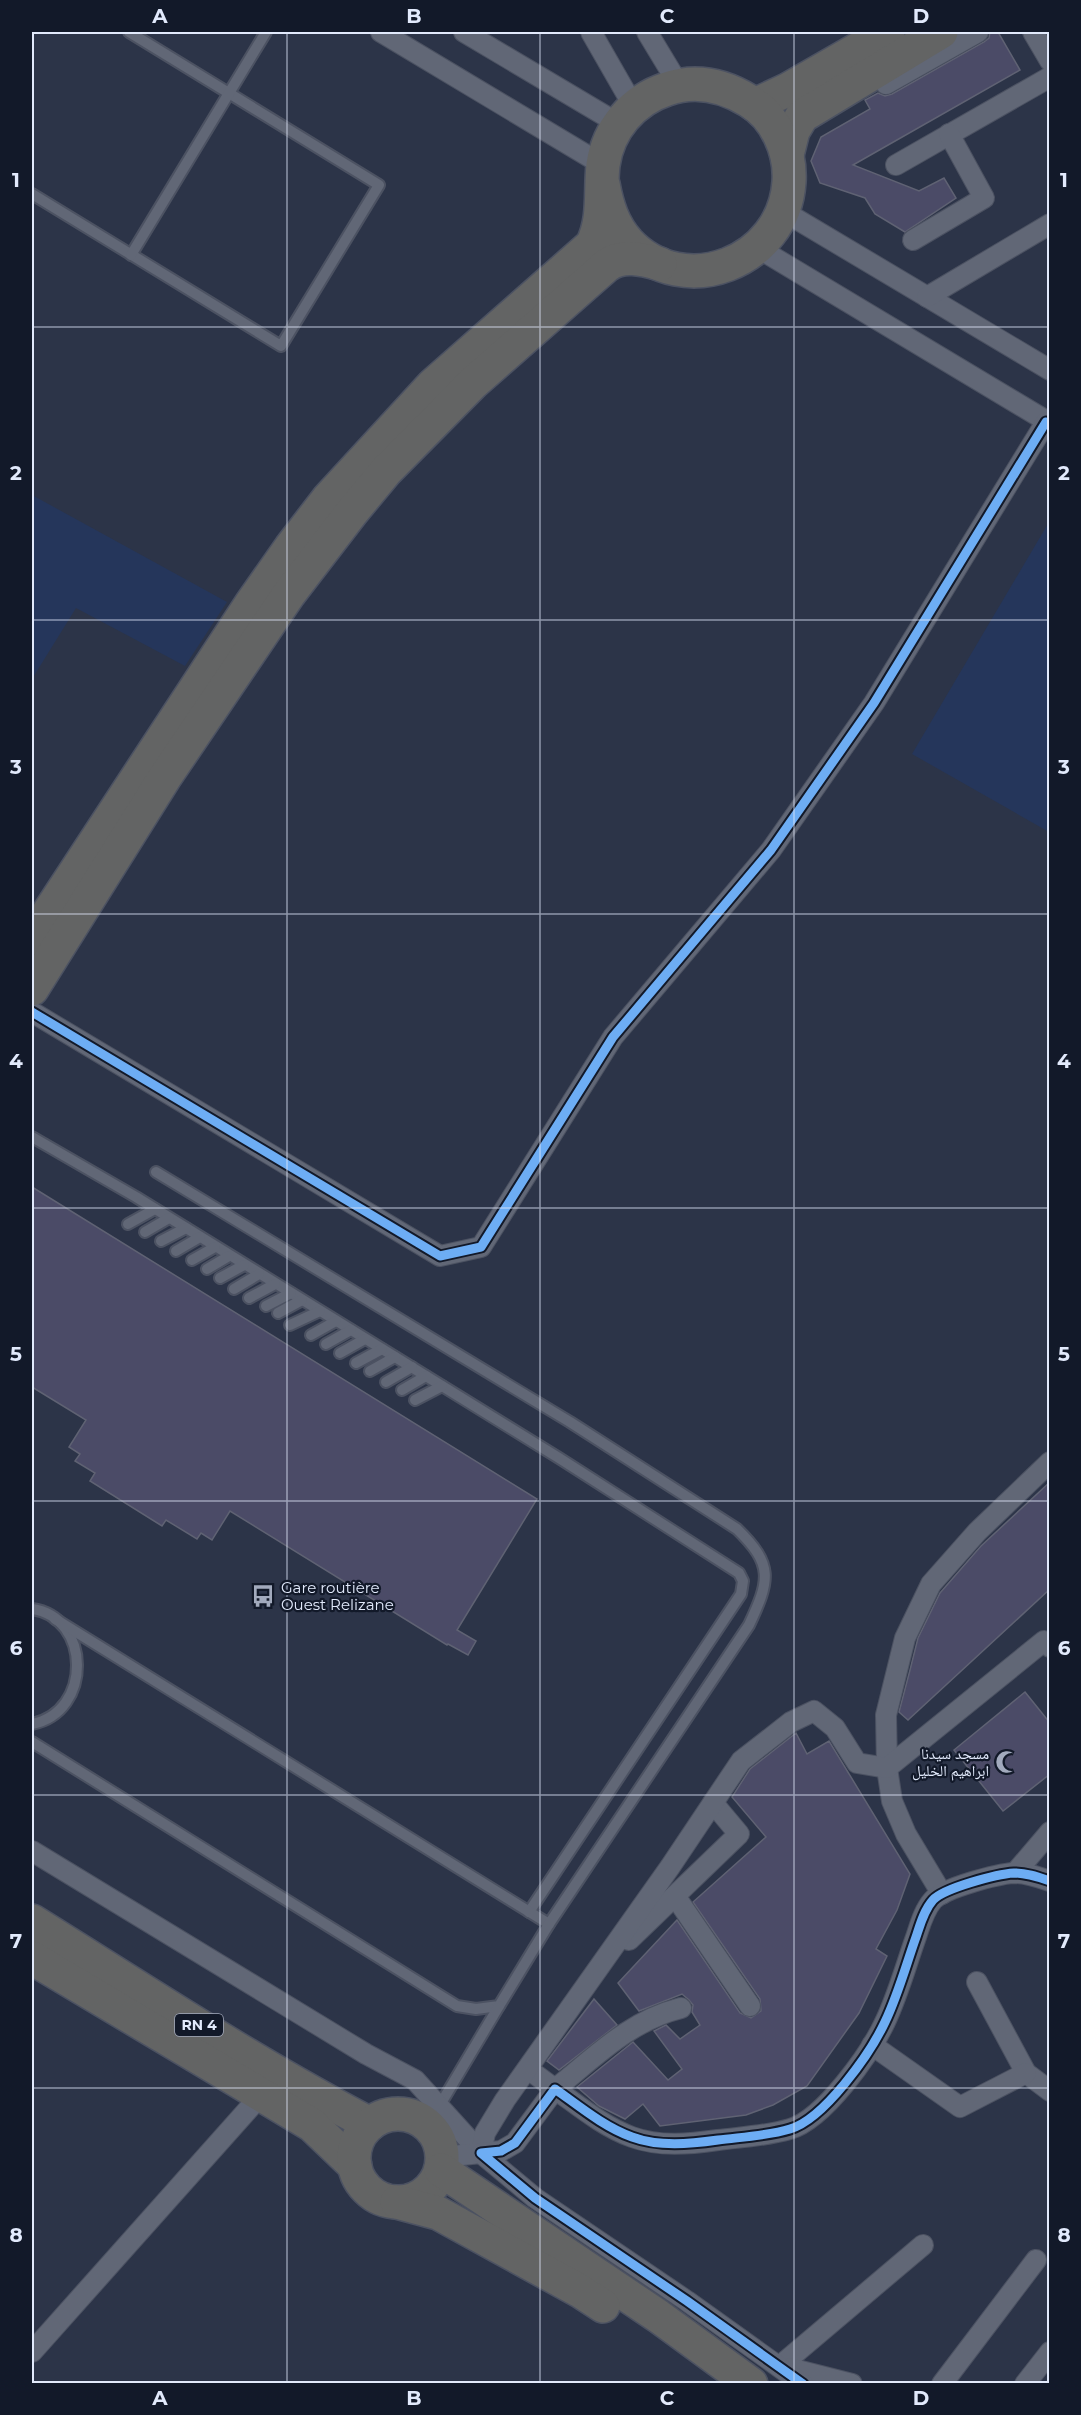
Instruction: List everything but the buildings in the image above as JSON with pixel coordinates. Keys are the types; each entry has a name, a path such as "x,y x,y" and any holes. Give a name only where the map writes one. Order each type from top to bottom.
{"highway":[{"path":"755,105 787,90 888,32"},
{"path":"787,155 793,130 802,116 941,32"},
{"path":"32,938 168,728 291,547 358,464 433,385 584,253 598,232 603,175 609,143 627,116 655,93 679,85 706,84 723,88 755,105 769,119 780,136 787,155 790,174 789,193 773,231 758,248 737,262 714,269 688,271 645,260 626,259 606,266 473,383 386,471 289,594 165,777 32,989"},
{"path":"603,175 607,206 616,225 629,242 645,255 664,265"},
{"name":"RN 4","path":"32,1921 253,2058 370,2124"},
{"name":"RN 4","path":"32,1958 312,2125 355,2166"},
{"path":"397,2202 411,2200 424,2194 435,2183 442,2164 441,2145 434,2115 417,2118 393,2114 381,2117 370,2124 357,2143 355,2166 360,2180 370,2191 382,2199 438,2213 580,2291 718,2384"},
{"path":"442,2164 751,2384"}],"street":[{"path":"381,32 603,175"},
{"path":"464,32 627,116"},
{"path":"591,32 627,116"},
{"path":"648,32 679,85"},
{"path":"816,124 978,32"},
{"path":"1033,32 1050,61"},
{"path":"896,165 1050,77"},
{"path":"913,240 984,198 949,134"},
{"path":"783,211 1050,370"},
{"path":"927,297 1050,224"},
{"path":"32,1012 440,1256 481,1247 613,1037 771,850 874,703 1048,422 758,248"},
{"path":"942,1893 906,1834 892,1801 886,1768 886,1715 905,1638 931,1584 977,1532 1050,1462"},
{"path":"481,2153 485,2133 505,2100 670,1867 741,1761 790,1722 814,1712 835,1728 857,1763 886,1768 1044,1641 1050,1647"},
{"path":"592,1975 739,1834 713,1803"},
{"path":"1015,1873 1050,1832"},
{"path":"32,1851 366,2054 415,2080 434,2115 535,2198 803,2384"},
{"path":"528,2069 599,2119 633,2137 682,2145 791,2129 819,2111 843,2088 872,2046 885,2022 922,1917 933,1899 942,1893 974,1881 1015,1873 1050,1881"},
{"path":"675,1896 750,2006"},
{"path":"977,1982 1026,2073 1050,2091"},
{"path":"442,2164 481,2153 501,2151 515,2144 555,2089 627,2031 656,2014 681,2008"},
{"path":"872,2046 960,2107 1026,2073"},
{"path":"32,2352 261,2095"},
{"path":"780,2366 923,2245"},
{"path":"942,2384 1036,2260"},
{"path":"1025,2384 1050,2352"},
{"path":"780,2366 852,2384"}],"lane":[{"path":"32,194 281,346 379,185 129,32"},
{"path":"130,255 266,32"},
{"path":"32,1137 170,1218 412,1367 739,1573 743,1581 741,1594 529,1912"},
{"path":"156,1173 570,1422 737,1529 753,1544 764,1562 765,1579 757,1608 749,1625 549,1924 434,2115"},
{"path":"128,1224 155,1209"},
{"path":"145,1232 170,1218"},
{"path":"161,1241 186,1228"},
{"path":"176,1251 200,1237"},
{"path":"192,1260 215,1247"},
{"path":"207,1269 230,1256"},
{"path":"220,1278 244,1265"},
{"path":"234,1289 259,1274"},
{"path":"249,1298 275,1284"},
{"path":"266,1306 291,1293"},
{"path":"278,1313 302,1300"},
{"path":"290,1325 320,1311"},
{"path":"310,1335 336,1321"},
{"path":"326,1344 351,1330"},
{"path":"340,1353 365,1339"},
{"path":"356,1363 382,1349"},
{"path":"370,1371 395,1357"},
{"path":"386,1382 412,1367"},
{"path":"402,1390 426,1376"},
{"path":"415,1400 442,1386"},
{"path":"33,1609 55,1619 549,1924"},
{"path":"32,1724 58,1712 71,1695 78,1675 77,1654 69,1635 55,1619"},
{"path":"32,1742 457,2006 476,2009 499,2006"}],"shaded area":[{"path":"32,495 227,602 185,666 76,608 32,679"},
{"path":"1049,522 1049,832 912,754"}],"cycle path":[{"path":"32,1012 440,1256 481,1247 613,1037 771,850 874,703 1046,422"},
{"path":"803,2384 687,2301 535,2198 481,2153 501,2151 515,2143 555,2089 612,2128 632,2137 653,2142 686,2143 754,2136 790,2129 803,2123 817,2113 845,2084 869,2051 894,2001 923,1918 933,1900 959,1886 1006,1874 1023,1874 1050,1881"}],"place":[{"name":"Gare routière Ouest Relizane","path":"263,1596"},
{"name":"مسجد سيدنا ابراهيم الخليل","path":"1007,1762"}]}
